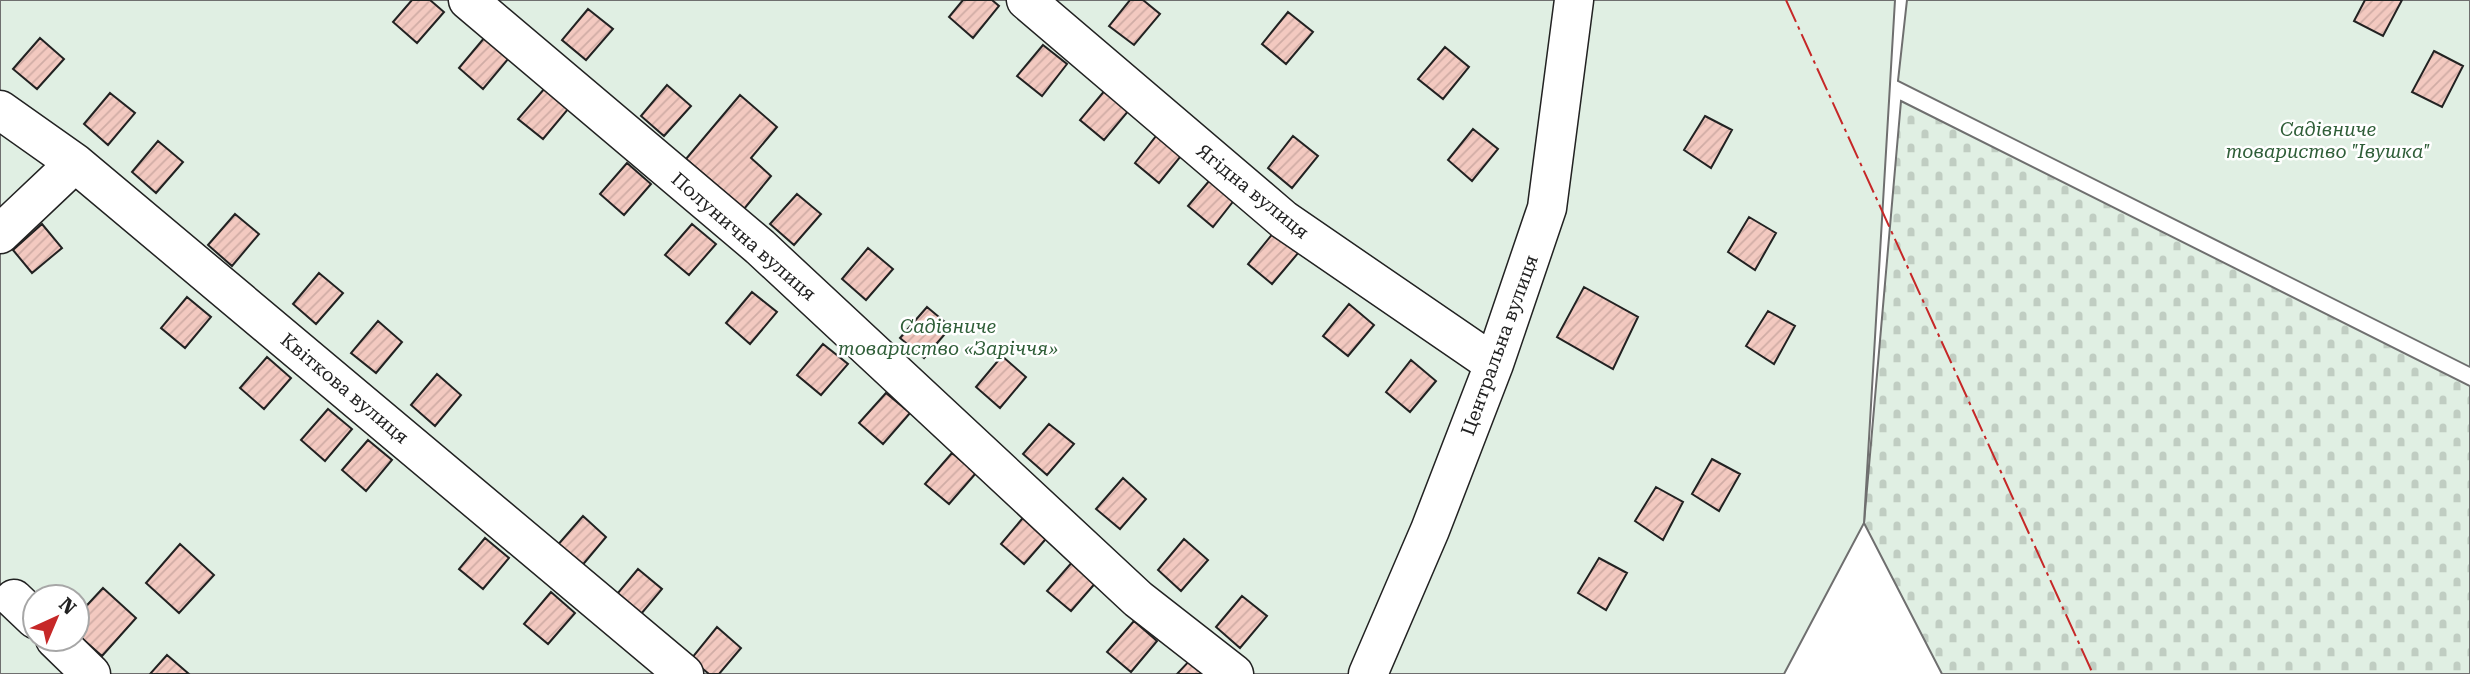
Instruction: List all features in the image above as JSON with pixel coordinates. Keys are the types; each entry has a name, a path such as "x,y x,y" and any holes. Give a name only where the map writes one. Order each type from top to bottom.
{"street":[{"name":"Полунична вулиця","path":"468,0 760,247 1138,599 1234,674"},
{"name":"Ягідна вулиця","path":"1026,0 1284,220 1494,364"},
{"name":"Центральна вулиця","path":"1368,674 1430,530 1494,364 1547,208 1574,0"},
{"name":"Квіткова вулиця","path":"0,110 75,163 684,674"},
{"path":"0,234 75,163"},
{"path":"69,653 91,674"}],"green space":[{"name":"Садівниче товариство «Заріччя»","path":"0,0 1895,0 1864,523 1784,674 0,674"},
{"name":"Садівниче товариство \"Івушка\"","path":"1907,0 2470,0 2470,367 1898,81"},
{"path":"1901,101 2470,386 2470,674 1942,674 1864,523"}],"building":[{"path":"412,0 430,0 444,12 417,43 393,22"},
{"path":"963,0 992,0 999,6 973,38 949,17"},
{"path":"1130,0 1143,0 1160,14 1134,45 1109,26"},
{"path":"2365,0 2402,0 2383,36 2354,21"},
{"path":"588,9 613,29 586,60 562,40"},
{"path":"1288,12 1313,32 1286,64 1262,44"},
{"path":"485,37 509,58 483,89 459,68"},
{"path":"40,38 64,59 37,89 13,69"},
{"path":"1043,45 1067,64 1042,96 1017,76"},
{"path":"1445,47 1469,67 1443,99 1418,79"},
{"path":"2434,51 2463,66 2442,107 2412,92"},
{"path":"667,85 691,106 664,136 641,116"},
{"path":"545,88 569,108 543,139 518,119"},
{"path":"1106,89 1130,109 1104,140 1080,120"},
{"path":"110,93 135,113 108,145 84,124"},
{"path":"740,95 777,127 751,158 771,176 744,209 686,159"},
{"path":"1705,116 1732,130 1711,168 1684,150"},
{"path":"1473,129 1498,149 1472,181 1448,160"},
{"path":"1160,131 1185,151 1159,183 1135,163"},
{"path":"1293,136 1318,156 1292,188 1268,168"},
{"path":"158,141 183,162 156,193 132,172"},
{"path":"627,163 651,184 624,215 600,194"},
{"path":"1215,174 1239,194 1213,227 1188,206"},
{"path":"797,194 821,214 794,245 770,224"},
{"path":"235,214 259,234 232,266 208,245"},
{"path":"1749,217 1776,233 1755,270 1728,252"},
{"path":"42,224 62,248 32,273 13,250"},
{"path":"692,224 716,244 689,275 665,255"},
{"path":"1274,232 1299,252 1272,284 1248,264"},
{"path":"868,248 893,269 866,300 842,279"},
{"path":"319,273 343,293 316,324 293,304"},
{"path":"1584,287 1638,317 1613,369 1557,337"},
{"path":"752,292 777,312 750,344 726,323"},
{"path":"187,297 211,317 185,348 161,328"},
{"path":"1349,304 1374,325 1348,356 1323,336"},
{"path":"927,307 951,327 924,358 900,338"},
{"path":"1768,311 1795,326 1774,364 1746,346"},
{"path":"378,321 402,342 376,373 351,353"},
{"path":"823,344 848,364 821,395 797,375"},
{"path":"1002,356 1026,377 1000,408 976,387"},
{"path":"267,357 291,378 264,409 240,388"},
{"path":"1411,360 1436,381 1410,412 1386,392"},
{"path":"437,374 461,395 435,426 411,405"},
{"path":"886,393 910,413 883,444 859,423"},
{"path":"328,409 352,429 325,461 301,440"},
{"path":"1049,424 1074,444 1047,475 1023,454"},
{"path":"368,440 392,460 366,491 342,470"},
{"path":"952,453 976,473 949,504 925,484"},
{"path":"1712,459 1740,474 1719,511 1692,494"},
{"path":"1123,478 1146,499 1120,529 1096,509"},
{"path":"1656,487 1683,502 1663,540 1635,521"},
{"path":"1027,513 1051,533 1024,564 1001,544"},
{"path":"583,516 606,537 580,568 556,547"},
{"path":"485,538 509,558 483,589 459,569"},
{"path":"1184,539 1208,560 1181,591 1158,570"},
{"path":"180,544 214,575 179,613 146,583"},
{"path":"1599,558 1627,573 1606,610 1578,593"},
{"path":"1074,560 1098,580 1071,611 1047,591"},
{"path":"638,569 662,589 636,620 612,600"},
{"path":"103,588 136,618 102,656 91,646 91,601"},
{"path":"551,592 575,613 548,644 524,624"},
{"path":"1242,596 1267,616 1240,648 1216,627"},
{"path":"1134,621 1157,641 1131,672 1107,652"},
{"path":"717,627 741,648 719,674 709,674 691,659"},
{"path":"167,655 189,674 150,674"},
{"path":"1191,659 1209,674 1177,674"}],"power":[{"path":"1786,0 2093,674"}]}
